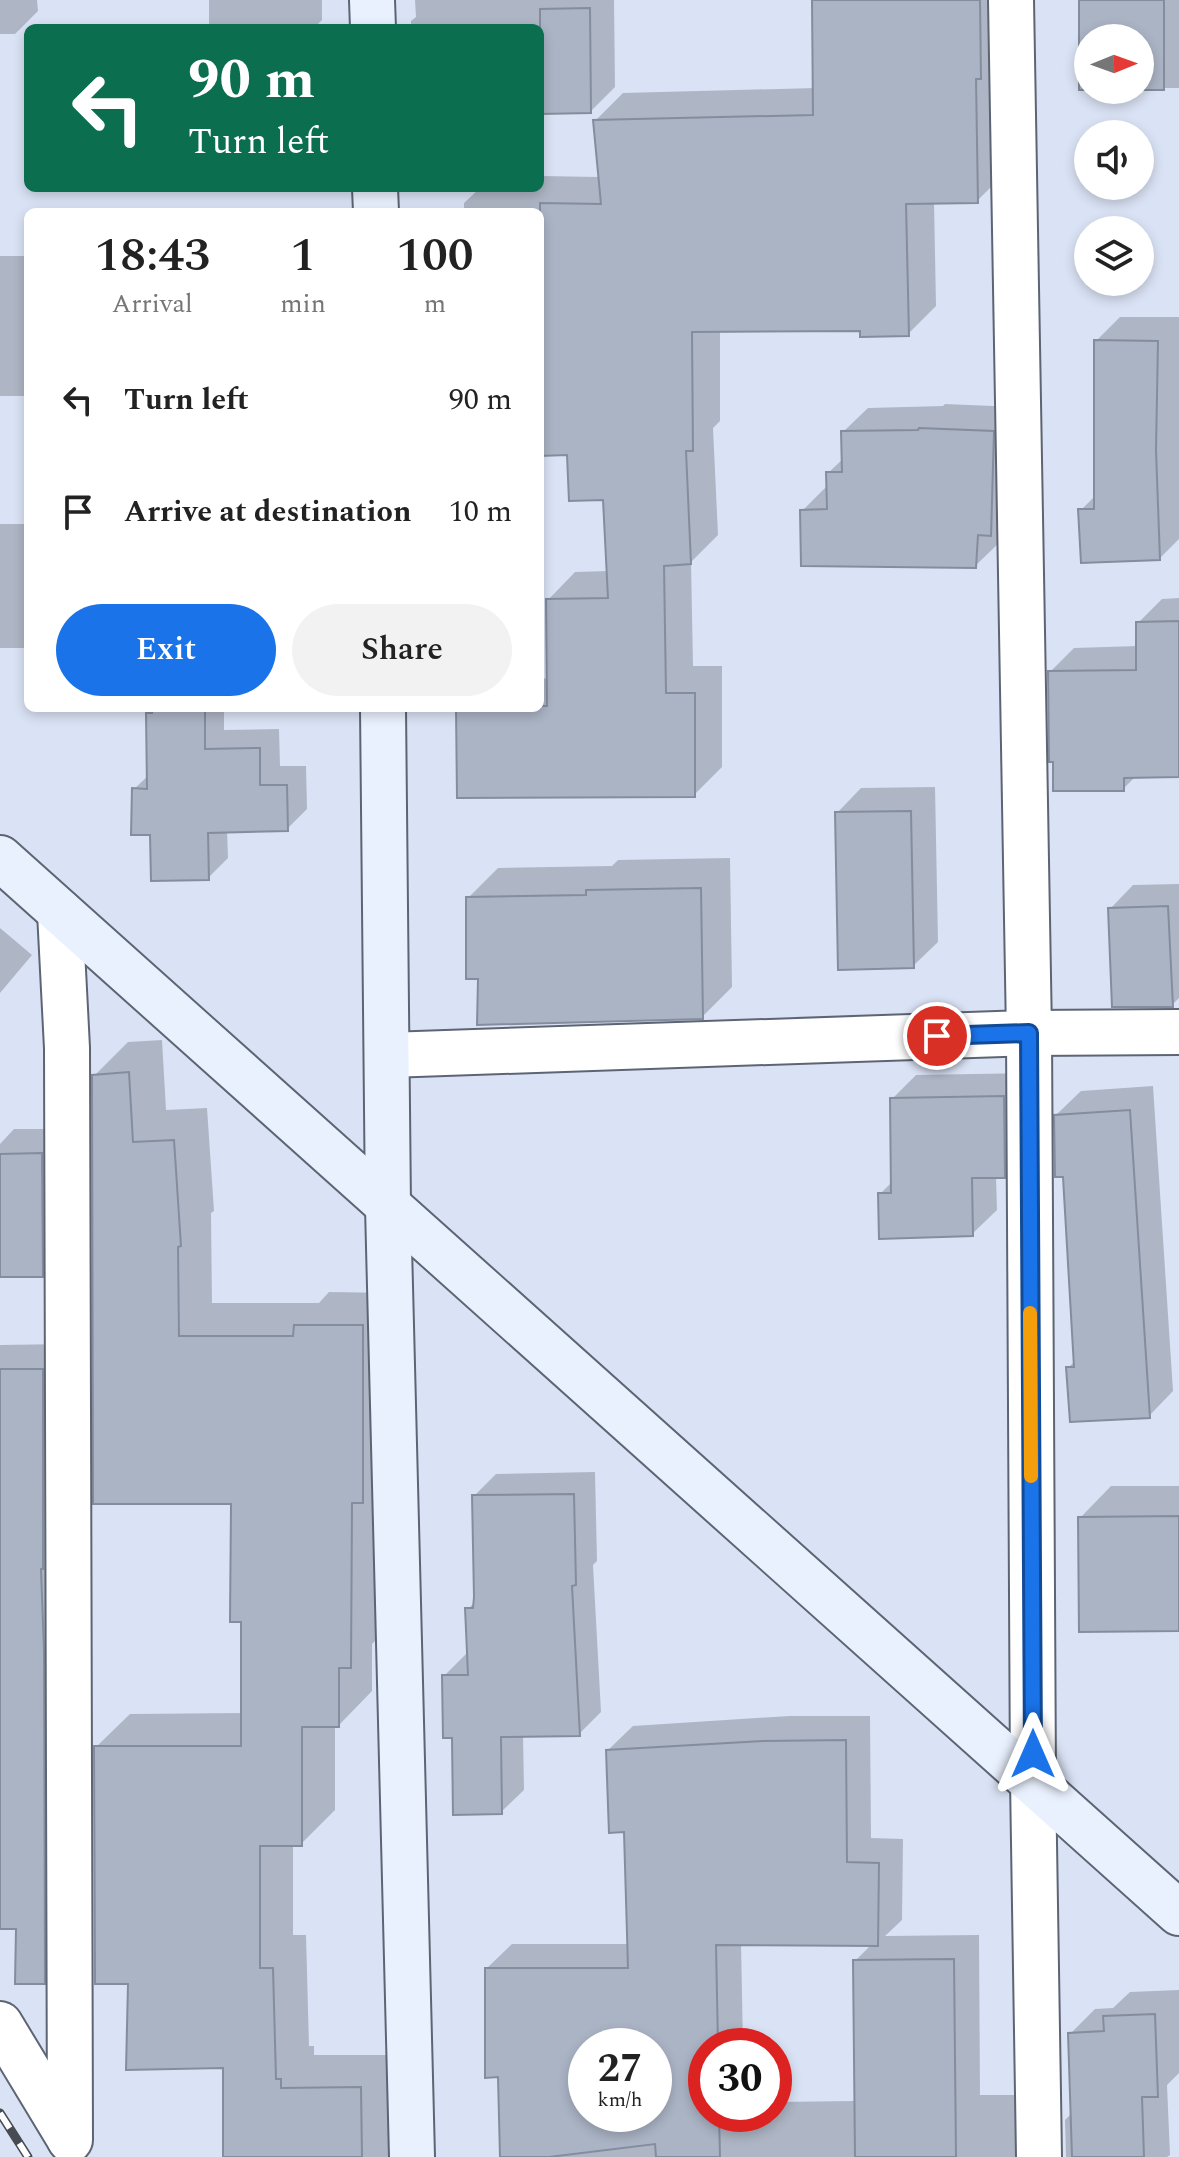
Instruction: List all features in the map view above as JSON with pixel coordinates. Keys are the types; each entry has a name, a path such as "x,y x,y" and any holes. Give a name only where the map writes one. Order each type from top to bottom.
{"street":[{"path":"372,0 373,24"},
{"path":"1011,0 1029,1033 1033,1780 1039,2157"},
{"path":"383,712 388,1207 412,2157"},
{"path":"0,858 1179,1913"},
{"path":"60,912 67,1048 76,2148"},
{"path":"388,1055 1029,1033 1179,1032"},
{"path":"0,2024 76,2148"}],"building":[{"path":"812,0 980,0 981,79 976,79 978,203 906,204 909,336 860,337 860,331 692,332 693,451 686,451 691,564 664,566 666,693 695,693 695,797 457,798 456,712 544,712 544,706 547,706 546,599 608,598 603,500 569,501 567,455 544,456 544,208 540,208 540,203 601,204 593,120 813,115"},
{"path":"1079,0 1164,0 1164,90 1154,90 1154,24 1079,24"},
{"path":"590,8 591,113 544,114 544,24 540,24 540,9"},
{"path":"1094,340 1158,341 1156,450 1160,560 1081,563 1078,509 1094,509"},
{"path":"919,428 994,431 991,536 978,535 976,568 801,566 800,510 827,509 826,472 842,472 841,431"},
{"path":"1179,621 1179,777 1124,778 1124,791 1053,791 1053,762 1049,762 1048,671 1136,670 1136,622"},
{"path":"205,712 205,749 260,748 260,785 287,785 288,831 208,833 209,880 151,881 150,835 131,835 132,788 147,789 146,713"},
{"path":"911,811 914,968 838,970 835,812"},
{"path":"701,888 703,1019 477,1025 478,979 466,979 466,897 586,895 586,890"},
{"path":"1168,906 1173,1007 1112,1007 1108,908"},
{"path":"129,1072 133,1142 174,1140 181,1246 178,1247 179,1336 293,1336 294,1325 363,1325 363,1503 352,1503 351,1668 339,1668 339,1727 302,1727 302,1846 260,1846 260,1968 273,1968 276,2079 281,2079 281,2088 361,2087 362,2157 223,2157 223,2068 126,2070 128,1984 95,1984 94,1746 241,1746 241,1622 230,1622 231,1504 93,1504 92,1075"},
{"path":"1004,1096 1005,1178 972,1178 973,1236 879,1239 878,1193 891,1193 890,1098"},
{"path":"1130,1110 1150,1418 1070,1422 1066,1367 1074,1367 1063,1177 1055,1177 1054,1115"},
{"path":"42,1153 43,1277 0,1277 0,1154"},
{"path":"0,1369 43,1369 41,1569 45,1984 15,1984 16,1929 0,1929"},
{"path":"574,1494 576,1585 572,1586 580,1736 501,1737 502,1814 453,1815 452,1738 443,1738 442,1675 468,1675 465,1608 473,1608 474,1597 472,1495"},
{"path":"1179,1516 1179,1631 1079,1632 1078,1517"},
{"path":"846,1740 847,1862 879,1863 878,1946 716,1945 718,2028 688,2028 688,2132 719,2132 720,2157 656,2157 655,2144 549,2157 500,2157 498,2077 485,2078 485,1968 628,1968 624,1832 609,1833 606,1750 763,1741"},
{"path":"954,1959 956,2157 855,2157 853,1960"},
{"path":"1155,2014 1158,2097 1142,2097 1144,2157 1072,2157 1068,2033 1104,2031 1103,2016"}],"railway":[{"path":"0,2113 28,2157"}],"slow traffic":[{"path":"1030,1313 1031,1476"}],"route":[{"path":"937,1036 1029,1033 1033,1754"}]}
